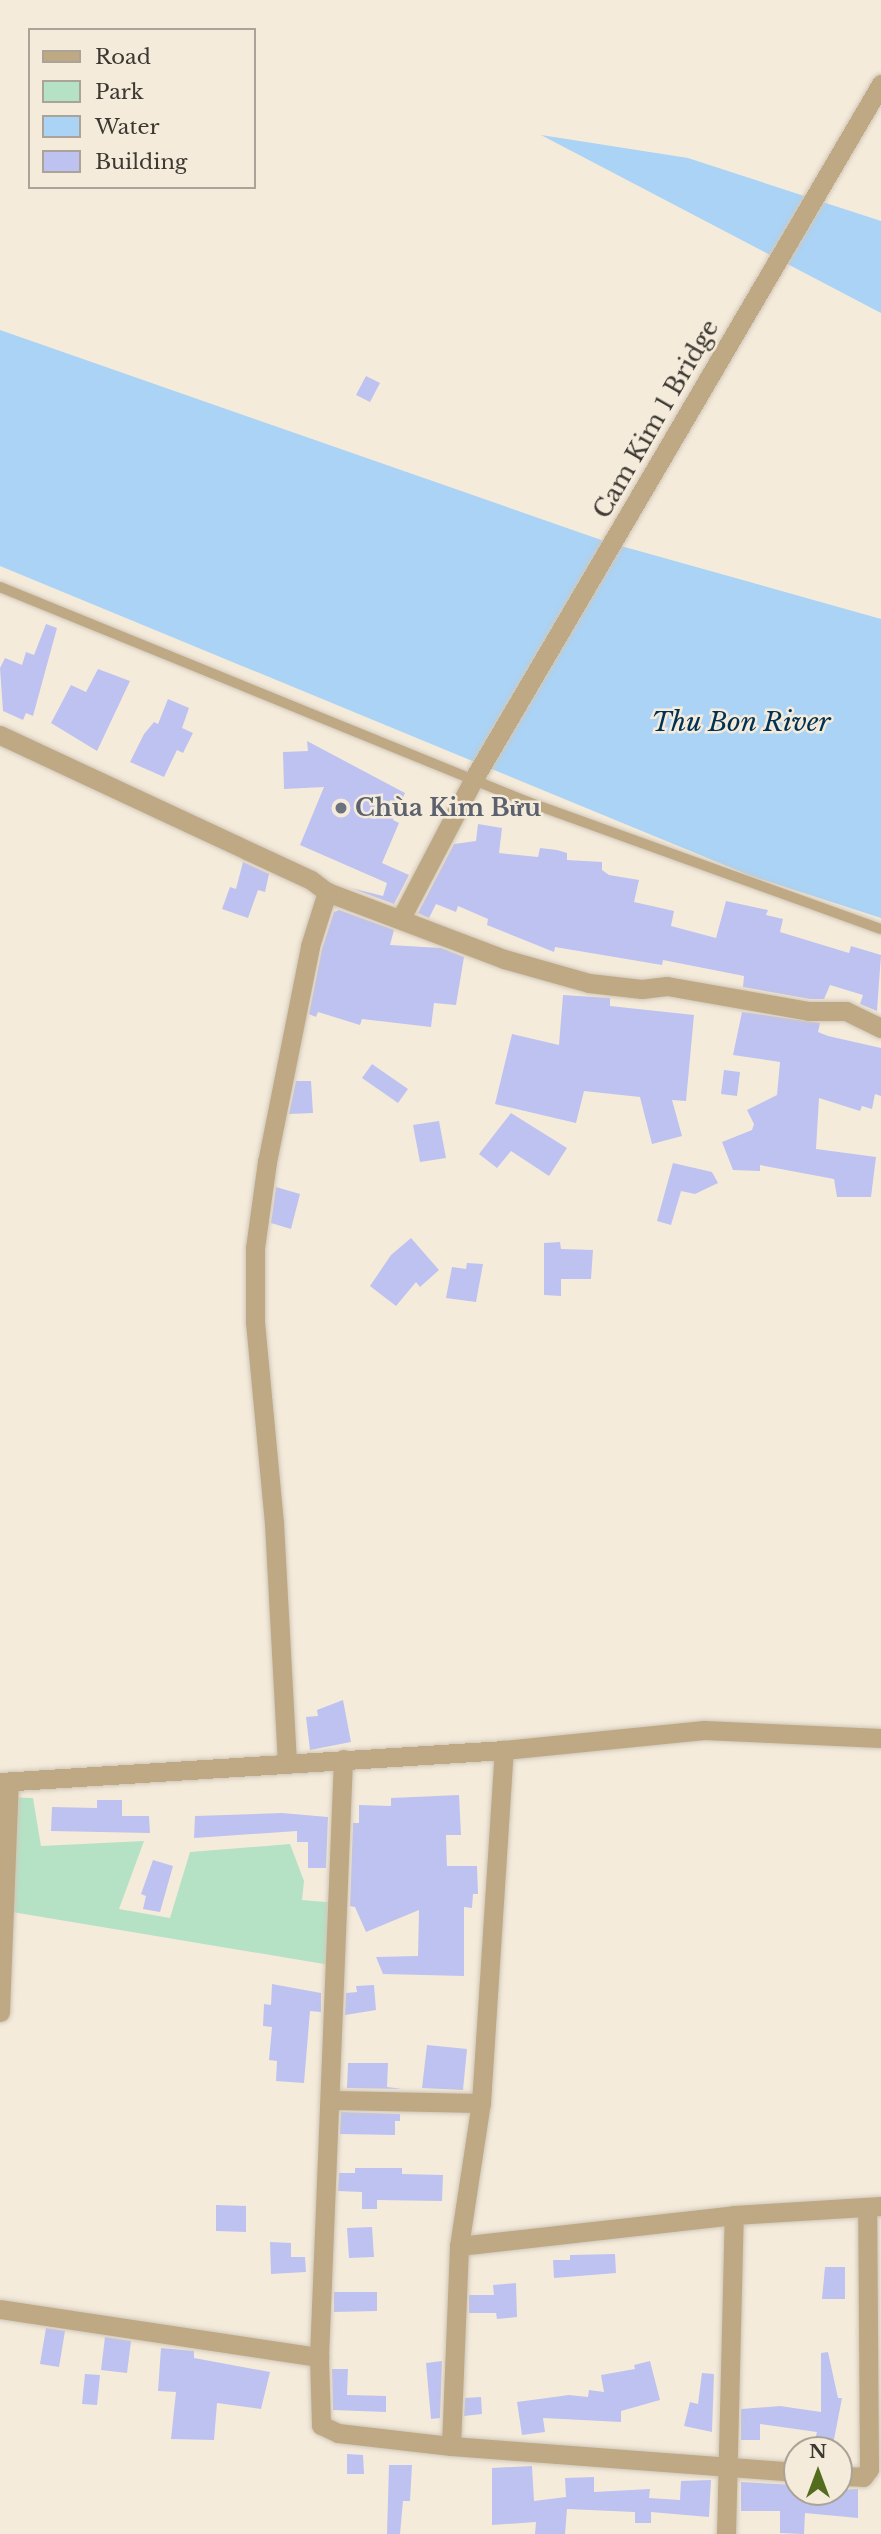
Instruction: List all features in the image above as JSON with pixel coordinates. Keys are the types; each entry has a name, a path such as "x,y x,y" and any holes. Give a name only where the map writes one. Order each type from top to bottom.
{"street":[{"name":"Cam Kim 1 Bridge","path":"401,918 473,780 881,83"},
{"path":"0,734 311,880 327,892 504,959 589,983 642,989 667,986 809,1011 846,1010 881,1028"},
{"path":"287,1763 274,1523 255,1322 255,1248 267,1162 310,946 327,892"},
{"path":"0,2012 4,1782 504,1750 704,1730 881,1738"},
{"path":"451,2446 459,2246 481,2103 504,1750"},
{"path":"343,1759 332,2099 319,2357 319,2416 324,2428 338,2433 451,2446 783,2471"},
{"path":"332,2099 481,2103"},
{"path":"459,2246 734,2215 874,2207 869,2469 863,2477 853,2477"},
{"path":"726,2534 734,2215"},
{"path":"0,2309 319,2357"}],"lane":[{"path":"0,587 473,780 881,929"}],"green space":[{"path":"1,1797 33,1798 41,1846 144,1841 119,1909 170,1918 190,1852 290,1844 304,1881 302,1900 337,1903 330,1965 0,1910"}],"water":[{"path":"541,135 688,158 881,221 881,313"},
{"name":"Thu Bon River","path":"0,330 607,542 881,619 881,918 751,876 0,566"}],"building":[{"path":"366,376 380,383 370,402 356,395"},
{"path":"46,624 57,628 33,716 26,713 23,720 3,711 0,668 5,658 22,665 26,652 34,655"},
{"path":"98,669 130,681 97,751 51,723 71,685 86,692"},
{"path":"168,699 189,708 182,728 193,733 183,753 177,750 164,777 130,762 144,734 154,722 158,724"},
{"path":"307,741 405,793 393,820 399,823 382,863 409,875 394,904 351,888 383,896 387,883 300,845 324,787 284,789 283,752 308,751"},
{"path":"478,824 502,828 499,853 538,857 540,848 557,850 567,853 567,860 602,862 602,870 609,875 639,880 634,902 674,911 671,926 716,938 726,901 768,910 766,915 783,919 780,932 849,953 851,946 881,955 877,1011 860,1004 863,995 830,985 824,999 810,999 743,987 744,976 663,960 662,965 555,947 554,952 487,925 488,919 458,906 456,912 436,904 429,918 418,913 454,844 476,841"},
{"path":"243,862 269,874 265,892 258,890 248,918 222,909 230,887 236,889"},
{"path":"339,910 394,930 390,945 441,948 464,957 456,1005 434,1003 431,1027 362,1019 360,1025 318,1012 316,1017 309,1014 322,949 334,912"},
{"path":"563,995 610,998 610,1006 694,1015 686,1101 672,1100 682,1136 652,1144 640,1097 584,1091 576,1123 495,1104 512,1034 559,1045"},
{"path":"742,1012 820,1023 818,1032 881,1048 881,1096 875,1094 872,1109 862,1106 860,1111 819,1098 816,1149 876,1157 871,1197 837,1197 834,1179 760,1165 760,1171 733,1170 722,1142 752,1130 754,1124 747,1110 777,1095 780,1062 733,1055"},
{"path":"372,1064 408,1089 398,1103 362,1078"},
{"path":"724,1070 740,1072 737,1096 721,1094"},
{"path":"296,1081 311,1081 313,1113 289,1114"},
{"path":"511,1113 567,1148 549,1176 511,1151 497,1168 479,1154"},
{"path":"439,1121 446,1158 420,1162 413,1125"},
{"path":"673,1163 712,1172 718,1183 695,1194 681,1191 671,1225 657,1221"},
{"path":"276,1187 300,1194 291,1229 271,1223"},
{"path":"411,1238 439,1270 420,1287 416,1282 396,1306 370,1286 391,1255"},
{"path":"560,1242 561,1249 593,1250 591,1279 561,1279 561,1296 544,1295 544,1243"},
{"path":"467,1263 483,1264 476,1302 446,1298 452,1267 466,1269"},
{"path":"343,1700 351,1742 310,1750 306,1717 318,1716 317,1710"},
{"path":"459,1795 461,1835 446,1835 447,1866 477,1866 478,1894 473,1894 472,1908 464,1907 464,1976 383,1974 376,1957 418,1956 419,1910 366,1932 355,1907 350,1906 353,1823 359,1823 359,1805 391,1806 391,1798"},
{"path":"97,1800 122,1800 122,1816 149,1816 150,1833 51,1831 52,1807 97,1808"},
{"path":"282,1813 328,1817 326,1868 308,1868 308,1842 297,1842 297,1831 194,1838 195,1816"},
{"path":"153,1860 173,1866 160,1912 143,1909 146,1896 141,1894"},
{"path":"272,1984 321,1993 321,2012 310,2011 304,2083 276,2081 277,2061 269,2060 272,2027 263,2026 264,2004 271,2005"},
{"path":"374,1985 376,2010 345,2015 346,1993 357,1992 356,1986"},
{"path":"427,2045 467,2049 463,2090 422,2088"},
{"path":"348,2063 388,2063 387,2087 402,2089 347,2088"},
{"path":"341,2112 400,2114 400,2121 395,2121 395,2135 340,2134"},
{"path":"355,2168 402,2168 402,2174 443,2175 442,2201 377,2200 377,2209 362,2209 362,2192 338,2191 339,2173 355,2173"},
{"path":"216,2205 246,2206 246,2232 216,2231"},
{"path":"372,2227 374,2257 349,2258 347,2228"},
{"path":"270,2242 291,2243 291,2257 305,2257 306,2272 271,2274"},
{"path":"615,2254 616,2273 554,2278 553,2260 570,2260 570,2255"},
{"path":"825,2267 845,2267 845,2299 822,2299"},
{"path":"516,2283 517,2317 497,2319 496,2313 469,2313 469,2295 494,2295 493,2285"},
{"path":"334,2292 377,2292 377,2311 334,2312"},
{"path":"46,2328 65,2331 59,2367 40,2364"},
{"path":"105,2337 131,2341 127,2373 101,2370"},
{"path":"161,2348 194,2351 194,2358 270,2372 261,2409 217,2403 214,2440 171,2439 176,2392 158,2391"},
{"path":"828,2352 838,2398 842,2398 835,2436 816,2436 817,2432 760,2424 760,2440 741,2440 741,2409 780,2406 821,2412 821,2353"},
{"path":"442,2361 440,2418 431,2419 426,2363"},
{"path":"650,2361 660,2400 621,2411 621,2422 543,2418 545,2432 522,2435 517,2402 569,2395 588,2397 589,2390 604,2392 601,2375 635,2369 634,2365"},
{"path":"332,2369 348,2369 347,2395 386,2396 386,2412 333,2410"},
{"path":"702,2373 714,2374 712,2432 684,2426 690,2402 698,2404"},
{"path":"85,2374 100,2375 97,2405 82,2404"},
{"path":"481,2397 482,2414 464,2416 465,2398"},
{"path":"347,2454 363,2455 364,2474 347,2474"},
{"path":"389,2465 412,2465 410,2501 403,2501 400,2534 387,2534"},
{"path":"532,2466 534,2501 566,2497 565,2478 594,2477 594,2492 650,2489 649,2498 680,2500 681,2481 711,2480 709,2517 651,2512 651,2523 635,2523 635,2512 567,2509 565,2534 535,2534 536,2522 492,2525 492,2468"},
{"path":"741,2482 783,2484 783,2506 853,2506 853,2489 858,2489 858,2518 805,2513 804,2534 780,2533 780,2511 741,2511"}],"place":[{"name":"Chùa Kim Bửu","path":"341,808"}]}
